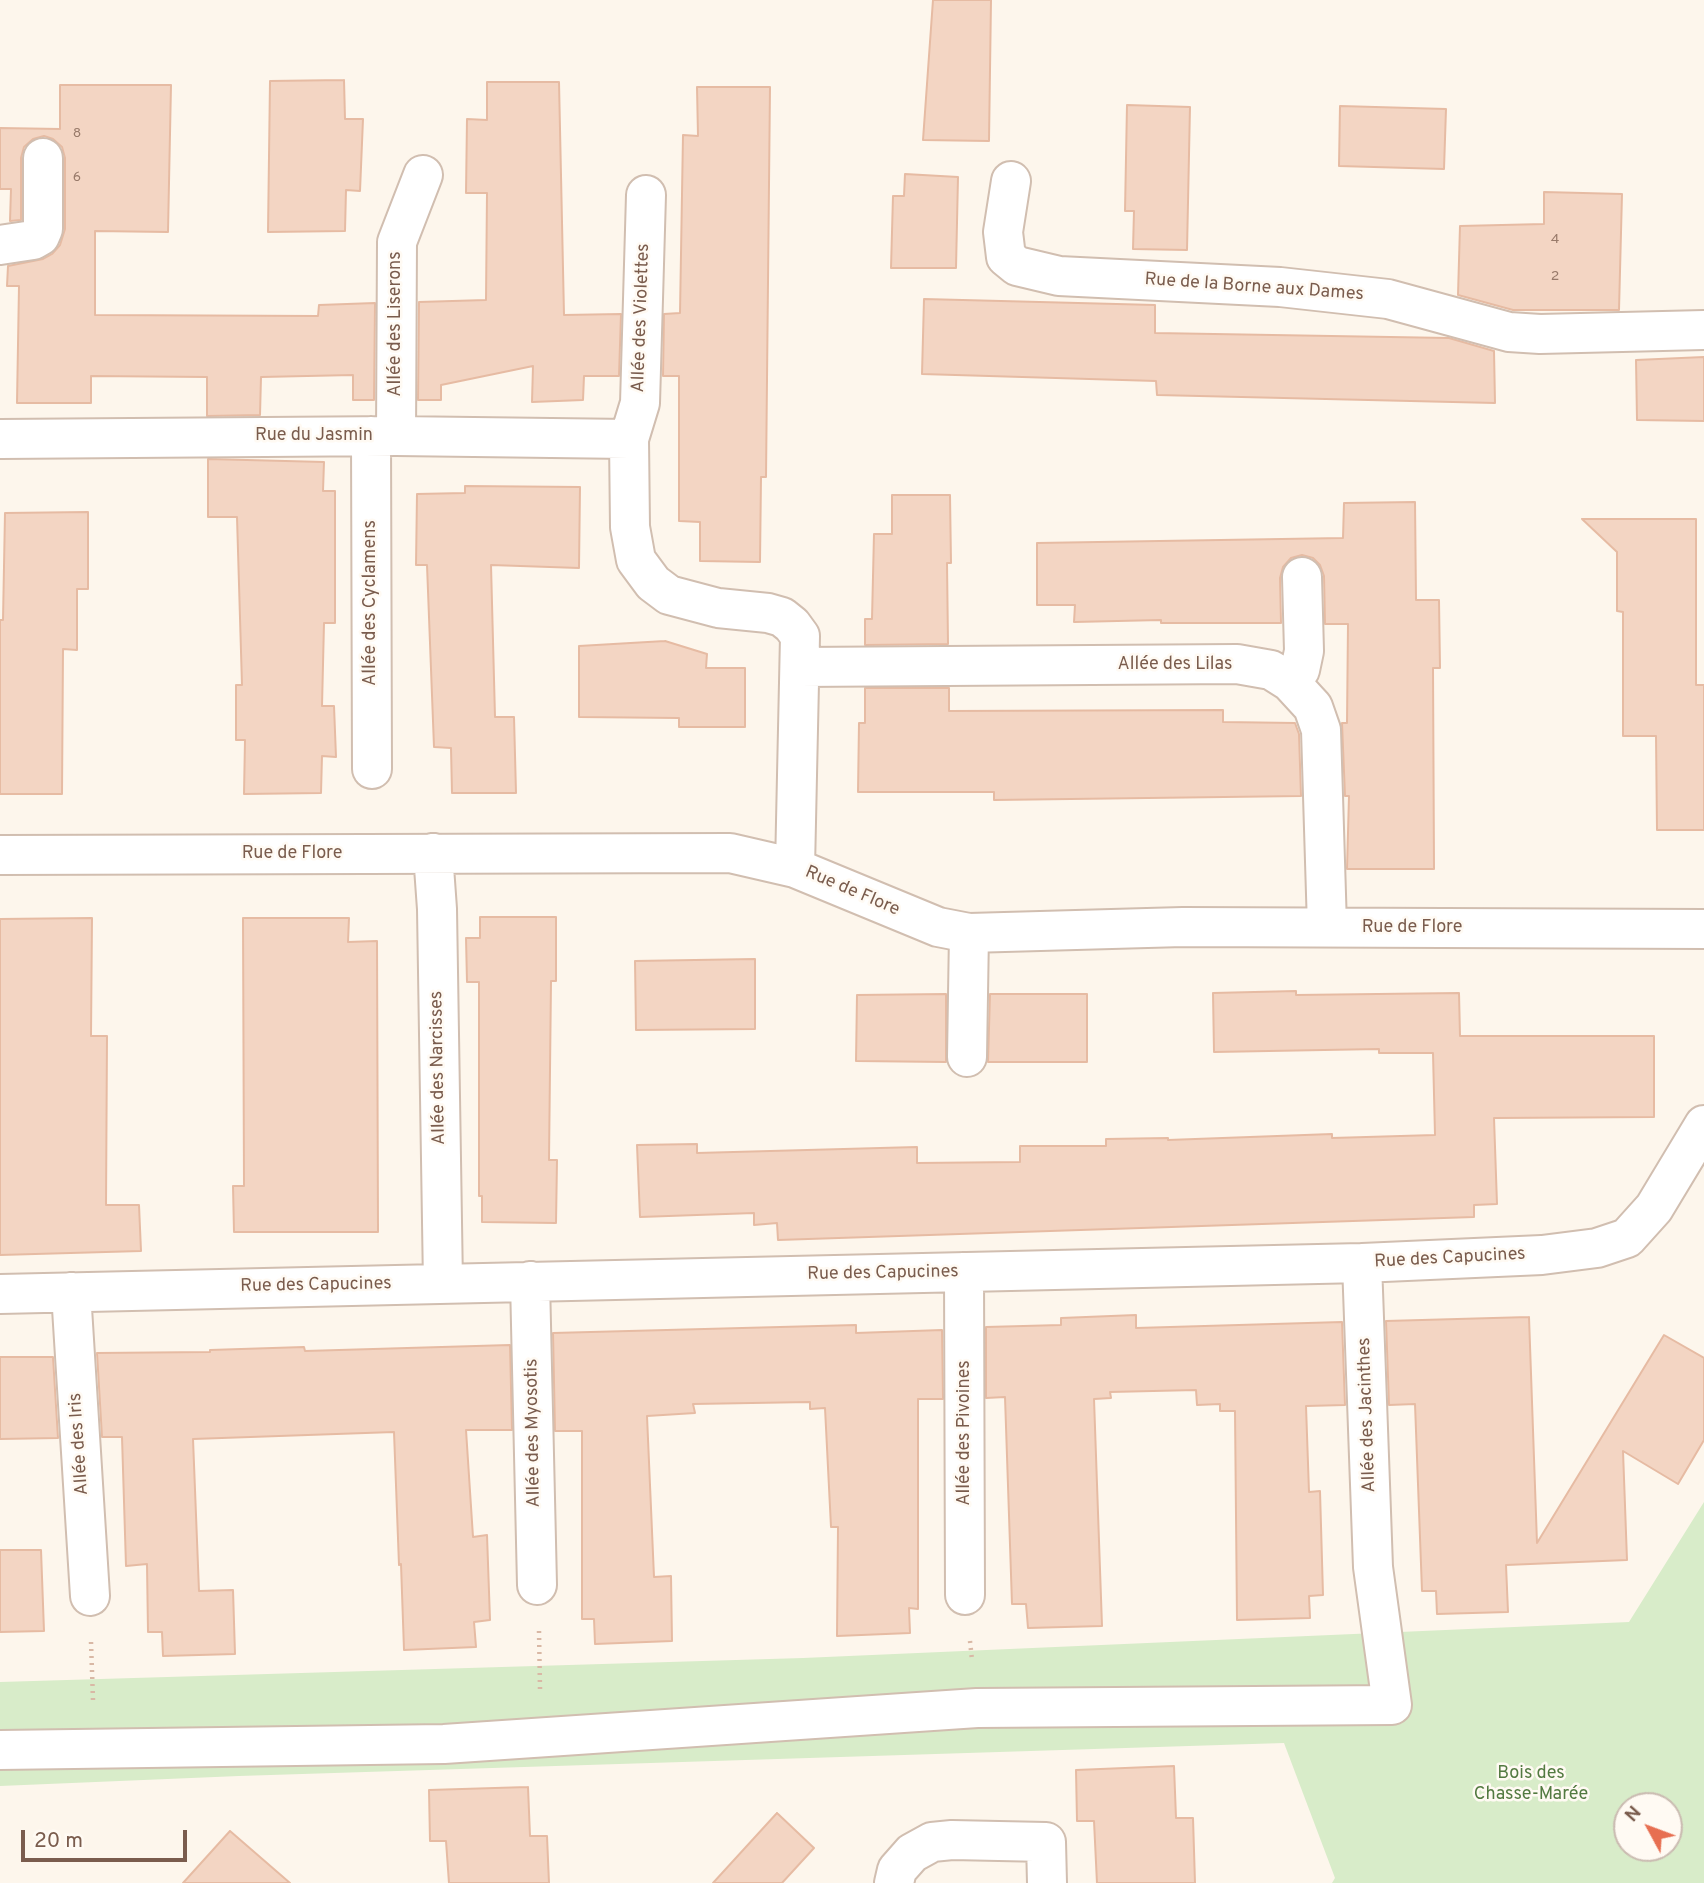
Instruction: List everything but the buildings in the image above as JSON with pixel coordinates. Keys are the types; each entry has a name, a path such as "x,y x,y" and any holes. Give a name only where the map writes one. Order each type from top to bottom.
{"street":[{"path":"0,245 33,240 40,236 43,229 43,158"},
{"name":"Allée des Liserons","path":"383,436 397,242 423,176"},
{"name":"Rue de la Borne aux Dames","path":"1011,181 1003,232 1006,257 1017,266 1059,276 1280,287 1388,299 1509,332 1540,334 1704,330"},
{"name":"Allée des Violettes","path":"646,195 640,403 629,439 630,527 636,560 653,583 669,594 718,608 782,617 800,636 795,868"},
{"name":"Rue du Jasmin","path":"0,439 383,436 629,439"},
{"name":"Allée des Cyclamens","path":"372,769 383,436"},
{"path":"1290,682 1300,670 1304,651 1302,577"},
{"name":"Allée des Lilas","path":"800,667 1237,664 1270,670 1290,682 1313,707 1321,730 1327,927"},
{"name":"Rue de Flore","path":"0,855 702,852 758,858 795,868 939,927 969,933 1184,927 1704,929"},
{"name":"Allée des Narcisses","path":"433,853 437,909 443,1284"},
{"path":"967,1057 969,933"},
{"name":"Rue des Capucines","path":"0,1294 1362,1263 1542,1255 1597,1248 1627,1238 1654,1208 1704,1125"},
{"name":"Allée des Jacinthes","path":"977,1708 1392,1705 1373,1567 1362,1263"},
{"name":"Allée des Pivoines","path":"964,1272 965,1595"},
{"name":"Allée des Myosotis","path":"530,1282 537,1585"},
{"name":"Allée des Iris","path":"71,1292 90,1596"},
{"path":"0,1750 444,1744 542,1735 977,1708"},
{"path":"894,1883 897,1870 912,1853 932,1842 952,1840 1046,1842 1047,1883"}],"path":[{"path":"537,1585 542,1735"},
{"path":"965,1595 977,1708"},
{"path":"90,1596 95,1749"}],"green space":[{"name":"Bois des Chasse-Marée","path":"1704,1502 1704,1883 1332,1883 1335,1878 1284,1743 0,1786 0,1682 803,1658 1629,1622"}]}
